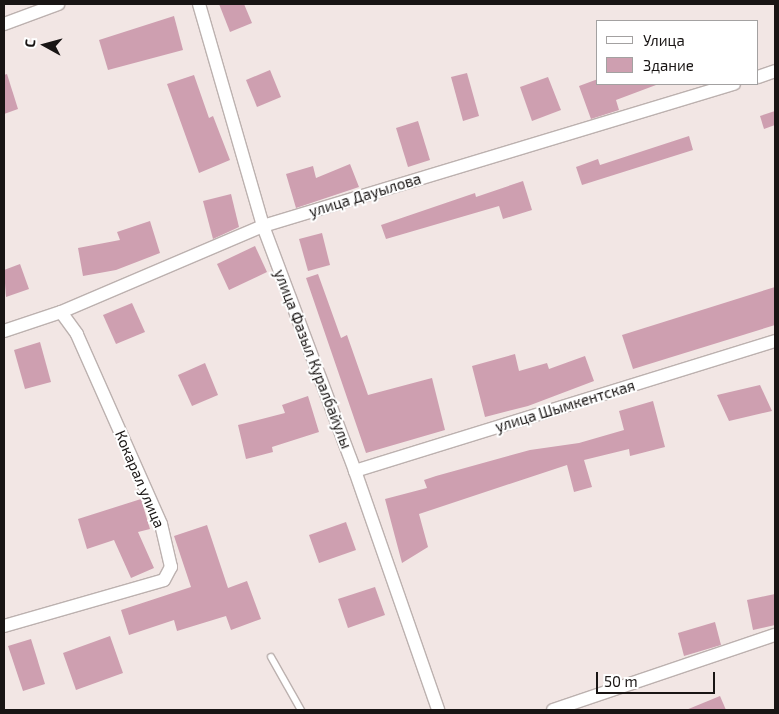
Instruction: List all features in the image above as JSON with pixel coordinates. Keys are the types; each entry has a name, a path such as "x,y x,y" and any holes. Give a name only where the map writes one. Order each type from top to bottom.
{"street":[{"path":"4,24 58,4"},
{"name":"улица Фазыл Куралбайулы","path":"199,4 263,226 354,471 438,710"},
{"path":"759,77 775,71"},
{"name":"улица Дауылова","path":"4,331 61,312 263,226 731,85"},
{"name":"Кокарал улица","path":"4,626 164,580 171,567 161,524 77,334 61,312"},
{"name":"улица Шымкентская","path":"354,471 775,341"},
{"path":"553,710 775,635"}],"lane":[{"path":"271,656 301,710"}],"building":[{"path":"219,4 244,4 252,23 230,32"},
{"path":"174,16 183,50 108,70 99,40"},
{"path":"270,70 281,97 257,107 246,80"},
{"path":"467,73 479,116 463,121 451,77"},
{"path":"7,74 18,109 4,114 4,75"},
{"path":"194,75 209,118 213,116 230,160 199,173 167,84"},
{"path":"548,77 561,110 532,121 520,87"},
{"path":"596,80 596,85 656,85 616,100 619,110 591,119 579,86"},
{"path":"775,111 775,125 764,129 760,116"},
{"path":"418,121 430,160 408,167 396,128"},
{"path":"689,136 693,150 582,185 576,167 598,159 600,165"},
{"path":"350,164 359,187 296,208 286,174 313,166 316,178"},
{"path":"523,181 532,210 503,219 499,206 386,239 381,225 475,193 476,197"},
{"path":"231,194 239,227 213,239 203,201"},
{"path":"150,221 160,253 116,270 83,276 78,248 120,240 117,232"},
{"path":"322,233 330,265 308,271 299,239"},
{"path":"255,246 267,272 229,290 217,264"},
{"path":"20,264 29,289 6,297 4,270"},
{"path":"318,274 341,338 347,335 368,395 432,378 445,430 366,453 306,278"},
{"path":"775,287 775,325 633,369 622,335"},
{"path":"132,303 145,332 116,344 103,315"},
{"path":"40,342 51,382 25,389 14,350"},
{"path":"515,354 519,371 547,363 549,369 585,356 594,381 528,406 485,417 472,366"},
{"path":"205,363 218,395 192,406 178,375"},
{"path":"760,385 772,411 729,421 717,395"},
{"path":"308,396 319,432 272,447 273,452 246,459 238,425 285,413 282,405"},
{"path":"653,401 665,447 630,456 629,449 584,460 592,487 574,492 567,465 419,514 428,547 402,563 385,499 427,488 424,480 436,476 530,450 579,443 624,430 619,411"},
{"path":"141,499 150,529 138,532 154,568 131,578 114,540 87,549 78,519"},
{"path":"346,522 356,550 319,563 309,535"},
{"path":"207,525 228,588 247,581 261,619 231,630 226,616 177,631 174,620 129,635 121,610 191,587 174,536"},
{"path":"375,587 385,615 348,628 338,599"},
{"path":"775,594 775,625 753,630 747,600"},
{"path":"715,622 721,645 684,656 678,633"},
{"path":"110,636 123,673 76,690 63,653"},
{"path":"31,639 45,684 23,691 8,646"},
{"path":"720,696 726,710 686,710"}]}
